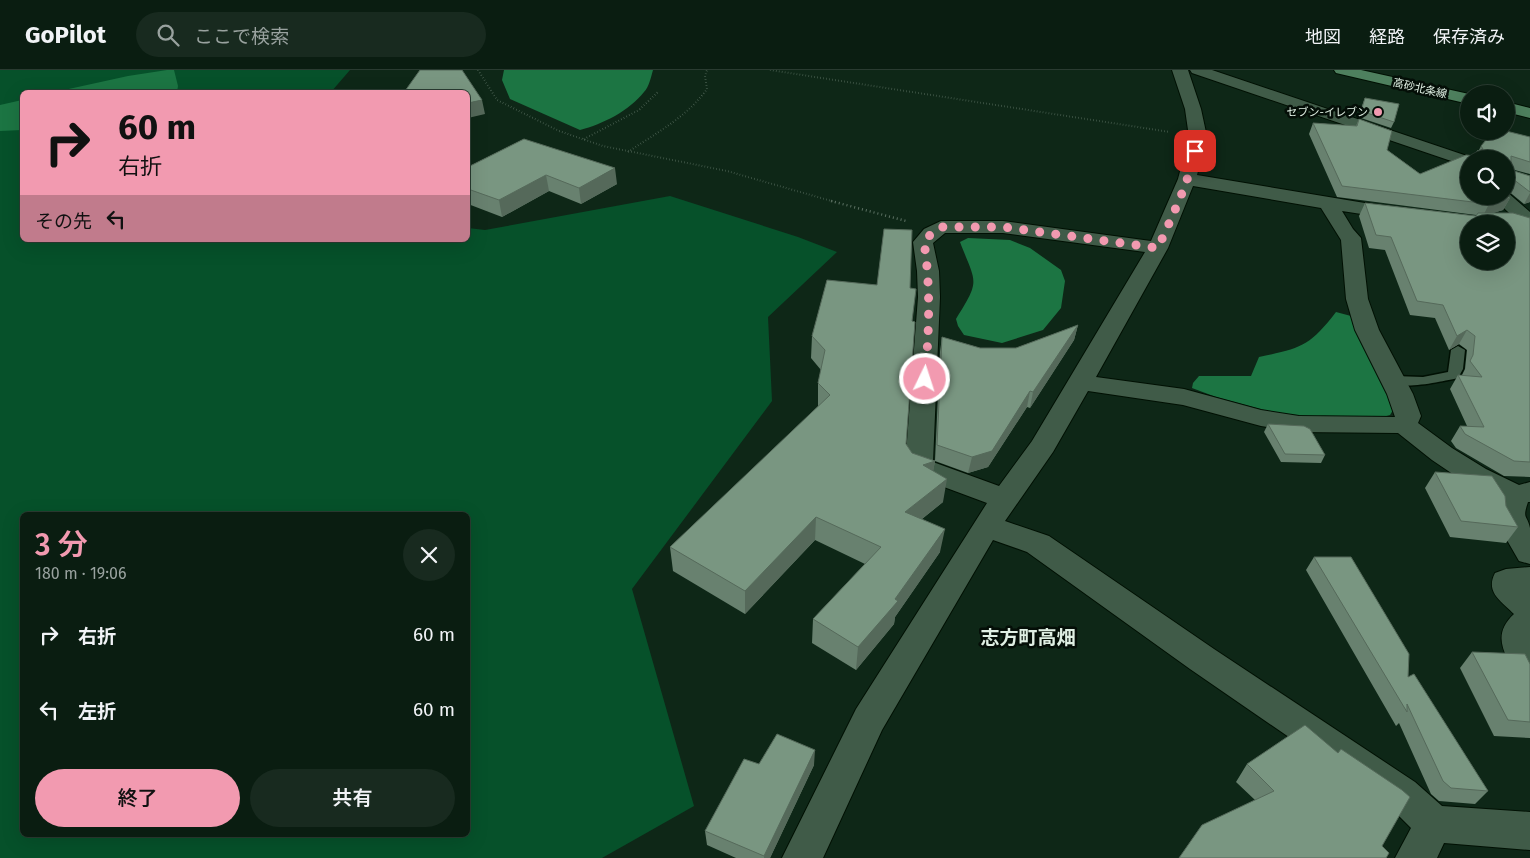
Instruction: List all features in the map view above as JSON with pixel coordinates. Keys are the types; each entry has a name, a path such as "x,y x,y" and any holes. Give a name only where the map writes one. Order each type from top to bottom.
{"main road":[{"name":"高砂北条線","path":"1341,70 1460,97"},
{"path":"1515,110 1530,114"}],"street":[{"path":"802,858 869,720 996,513 1043,446 1158,248 1187,179 1198,137 1193,109 1180,70"},
{"path":"1197,70 1460,158"},
{"path":"1187,179 1328,204 1421,216"},
{"path":"1515,202 1530,222"},
{"path":"1328,204 1350,238 1356,268 1357,299 1367,330 1394,380 1408,416 1404,425"},
{"path":"1515,226 1530,227"},
{"path":"1158,248 1003,227 941,227 931,234 924,242 929,298 919,467 996,513 1202,659 1402,794 1434,824 1530,830"},
{"path":"1079,382 1184,396 1261,418 1299,424 1404,425 1442,454 1476,476 1523,494 1510,513 1511,521 1530,553"},
{"path":"1530,579 1506,581 1506,586 1530,610"},
{"path":"1530,619 1517,631 1520,650 1530,669"},
{"path":"1415,858 1434,824"}],"lane":[{"path":"1394,380 1423,381 1453,375 1456,369 1458,350"}],"path":[{"path":"478,70 497,100 558,131 584,140 675,162 727,170 891,218 941,227"},
{"path":"628,152 697,103 707,89 705,76 707,70"},
{"path":"770,70 1198,137"},
{"path":"584,140 639,110 659,91"}],"shaded area":[{"path":"0,70 350,70 333,90 20,90 20,242 470,242 470,228 485,230 670,196 798,237 837,252 768,317 772,401 632,589 694,806 602,858 0,858"},
{"path":"174,70 177,90 64,90 128,76"},
{"path":"504,70 653,70 646,90 631,105 598,124 580,130 510,99 502,80"},
{"path":"20,100 20,130 0,131 0,105"},
{"path":"968,238 1010,240 1030,248 1061,270 1065,281 1061,308 1043,330 1002,343 964,335 956,319 972,288 973,281 970,266 960,242"},
{"path":"1336,312 1351,316 1353,325 1391,402 1393,410 1390,415 1376,419 1278,414 1216,397 1192,388 1193,383 1199,376 1251,376 1259,357 1285,351 1303,344 1318,333"}],"building":[{"path":"420,70 462,70 482,100 470,103 470,90 406,90"},
{"path":"1365,98 1399,104 1394,122 1361,111"},
{"path":"1359,119 1392,131 1387,150 1420,174 1460,157 1460,200 1342,186 1313,123 1357,126"},
{"path":"1515,133 1530,137 1530,162 1515,157 1515,150 1480,150 1483,149 1481,146 1486,140 1515,140"},
{"path":"524,139 615,168 579,188 546,175 499,200 470,190 470,166"},
{"path":"1515,171 1530,176 1530,192 1515,181"},
{"path":"1365,203 1467,215 1460,215 1460,270 1515,270 1515,215 1477,215 1478,213 1513,213 1530,218 1530,462 1514,461 1465,434 1460,426 1484,427 1458,375 1482,377 1470,361 1473,355 1475,336 1467,330 1457,336 1443,305 1417,301 1391,237 1376,235"},
{"path":"884,229 912,230 910,288 916,289 912,321 915,322 906,444 912,453 935,461 923,465 947,479 905,512 945,529 895,599 898,601 858,647 813,619 881,547 816,517 745,591 670,547 830,395 818,383 825,350 812,336 827,280 877,285"},
{"path":"1078,325 1033,392 1030,391 992,451 972,457 937,445 942,337 980,348 1016,348"},
{"path":"1268,424 1304,426 1310,429 1325,455 1285,454"},
{"path":"1435,472 1492,476 1505,496 1506,506 1518,527 1461,521"},
{"path":"1314,557 1351,557 1409,654 1408,677 1414,674 1488,791 1451,788 1443,781 1407,704 1407,712"},
{"path":"1472,652 1525,654 1530,664 1530,722 1508,720"},
{"path":"1305,725 1338,753 1341,749 1410,797 1382,846 1389,853 1386,858 1179,858 1202,825 1274,791 1247,764"},
{"path":"777,734 815,750 764,856 705,831 744,759 759,764"}],"place":[{"name":"セブン-イレブン","path":"1378,112"}],"district":[{"name":"志方町高畑","path":"1028,637"}],"route":[{"path":"925,379 929,298 924,242 931,234 941,227 1003,227 1158,248 1181,196 1192,166 1195,151"}]}
